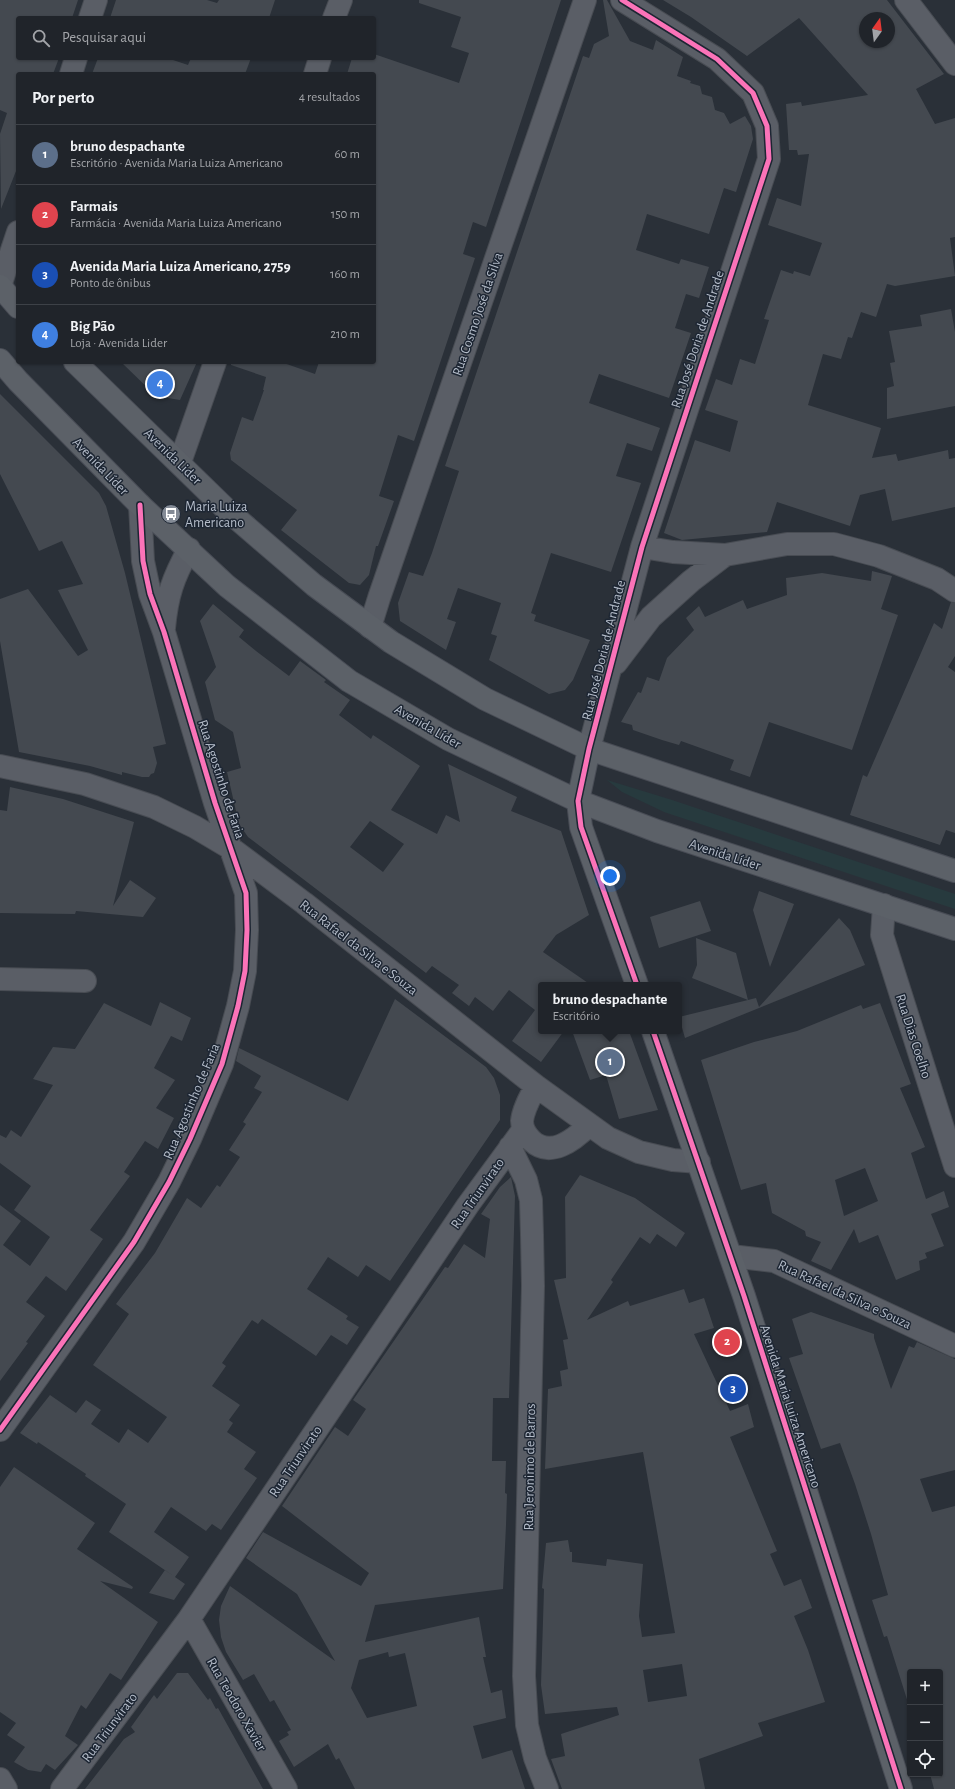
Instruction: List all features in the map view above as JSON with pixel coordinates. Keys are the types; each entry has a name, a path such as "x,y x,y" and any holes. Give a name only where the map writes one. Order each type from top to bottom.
{"main road":[{"path":"0,286 16,305"},
{"name":"Avenida Líder","path":"0,360 20,383 140,505 227,586 349,681 448,739 578,801 657,832 955,929"},
{"name":"Avenida Lider","path":"77,364 180,462 229,512 291,565 370,628"},
{"path":"370,628 485,699 589,749 955,871"},
{"path":"589,749 578,801 581,827 636,982"},
{"name":"Avenida Maria Luiza Americano","path":"654,1034 731,1256 901,1789"}],"street":[{"path":"91,16 96,0"},
{"path":"335,16 341,0"},
{"name":"Rua Cosmo José da Silva","path":"370,628 381,590 585,0"},
{"name":"Rua José Doria de Andrade","path":"589,749 642,547 768,159 767,126 753,93 717,59 622,0"},
{"path":"906,0 955,64"},
{"path":"72,72 75,60"},
{"path":"316,72 319,60"},
{"path":"0,286 16,238"},
{"path":"180,462 214,364"},
{"name":"Rua Agostinho de Faria","path":"0,1430 134,1242 169,1182 190,1139 222,1064 240,999 245,971 248,930 246,893 215,803 164,632 150,594 143,561 140,505"},
{"path":"642,547 673,552 725,555 787,544 834,544 879,556 937,579 955,591"},
{"name":"Rua Agostinho de Faria","path":"164,632 171,585 176,571 189,549"},
{"path":"610,670 651,617 691,581 725,555"},
{"name":"Rua Rafael da Silva e Souza","path":"0,766 85,784 154,808 196,827 232,849 304,903 536,1086 608,1138 639,1152 673,1160 699,1162"},
{"name":"Rua Dias Coelho","path":"884,905 882,935 955,1166"},
{"path":"0,979 85,980"},
{"path":"536,1086 524,1111 517,1138 542,1147 552,1148 569,1143 589,1125"},
{"name":"Rua Triunvirato","path":"62,1789 189,1619 468,1205 517,1138"},
{"name":"Rua Jeronimo de Barros","path":"517,1138 531,1207 533,1286 524,1676 527,1726 535,1758 547,1789"},
{"name":"Rua Rafael da Silva e Souza","path":"731,1256 774,1261 955,1346"},
{"name":"Rua Teodoro Xavier","path":"189,1619 286,1789"},
{"path":"0,1779 6,1789"}],"green space":[{"path":"607,780 669,799 955,894 955,909 664,812 622,792"}],"building":[{"path":"0,0 78,0 73,16 16,16 16,60 58,60 54,72 16,72 16,171 1,209 0,134 7,113 0,110"},
{"path":"116,0 207,0 217,3 219,0 275,0 270,16 111,16"},
{"path":"419,0 561,0 486,227 473,222 463,254 475,258 414,441 398,435 379,496 394,501 378,546 376,546 369,575 360,585 349,583 281,530 297,510 231,460 230,453 242,417 253,421 264,390 266,377 231,364 287,364 315,374 318,364 376,364 376,72 348,72 351,60 376,60 376,55 459,83 469,53 451,47 461,17 419,3"},
{"path":"603,0 607,0 630,41 653,50 656,40 683,57 677,76 691,81 690,83 700,86 702,94 712,97 715,110 724,113 730,124 745,116 751,126 753,139 736,192 724,188 709,234 647,214 636,250 679,264 681,259 709,267 699,298 686,294 675,328 691,333 669,398 599,374 589,403 660,428 652,451 627,443 616,476 641,483 611,572 551,553 531,613 536,615 534,621 590,640 573,680 565,690 549,694 489,660 497,636 491,634 501,603 458,588 447,619 456,622 446,650 400,621 398,603 409,572 423,576 432,553 459,471 445,466 583,56 589,58 594,44 609,36"},
{"path":"663,0 887,0 944,74 916,89 935,124 955,118 955,237 950,238 955,276 895,286 887,284 876,317 861,312 852,338 848,337 841,359 823,354 808,405 881,428 872,458 896,454 898,461 948,450 949,459 955,458 955,507 892,521 885,489 860,495 850,526 777,502 767,532 682,540 664,533 695,440 730,452 738,421 705,410 716,379 732,385 740,359 755,364 769,320 764,319 781,270 793,274 794,271 810,276 822,243 768,225 777,198 801,206 809,154 798,155 797,150 789,150 786,104 801,102 802,106 868,95 799,18 747,56 691,17"},
{"path":"97,60 173,60 188,65 190,60 250,60 246,72 93,72"},
{"path":"951,309 955,332 955,406 887,419 887,388 894,386 890,363 895,362 889,331 922,326 920,315"},
{"path":"123,364 196,364 180,400 156,396"},
{"path":"0,394 99,493 106,506 125,573 166,744 153,747 157,763 154,773 149,777 142,777 122,772 122,775 90,766 19,752 0,641 0,599 28,589 78,656 88,650 58,590 83,584 62,541 39,551 0,474"},
{"path":"872,571 892,576 881,609 898,615 852,750 769,722 750,777 730,770 734,760 681,741 679,745 662,740 633,730 632,725 621,722 638,692 641,693 647,677 659,681 667,658 694,630 686,618 699,606 705,617 743,600 747,609 787,595 786,578 822,573 871,581"},
{"path":"951,602 955,603 955,656 948,667 955,672 955,833 946,830 940,845 850,815 863,775 867,777 934,623 942,629"},
{"path":"213,604 244,630 239,637 256,651 289,676 300,661 326,680 324,682 350,700 339,715 371,739 373,735 420,766 391,810 437,834 446,815 460,822 448,764 517,797 511,811 561,831 589,915 556,935 543,952 587,982 538,982 538,1034 562,1034 541,1062 512,1041 535,1010 509,990 493,1011 475,997 469,1006 452,993 459,985 432,966 426,973 248,837 239,824 227,772 241,768 233,732 215,720 205,682 216,667 200,621","holes":["370,821 404,844 383,872 350,847"]},
{"path":"10,787 63,799 134,822 113,906 130,880 156,898 143,917 76,911 75,914 0,913 0,810 7,811"},
{"path":"759,891 794,904 770,967 753,910"},
{"path":"700,901 711,931 659,948 650,917"},
{"path":"839,918 850,930 865,965 685,1038 682,1028 682,1016 756,998 759,1007"},
{"path":"696,938 736,953 748,1000 692,978 697,965"},
{"path":"395,999 486,1067 494,1078 500,1095 500,1120 390,1281 366,1265 358,1277 328,1257 307,1289 348,1316 346,1319 359,1327 347,1345 331,1335 316,1356 262,1319 258,1324 252,1320 222,1363 226,1366 212,1386 240,1405 229,1420 233,1423 227,1432 256,1452 244,1469 257,1478 221,1530 212,1524 206,1531 171,1507 154,1532 189,1557 175,1577 109,1532 126,1504 85,1476 86,1474 38,1442 37,1444 20,1433 50,1395 76,1413 86,1400 101,1410 91,1424 119,1443 128,1429 148,1443 167,1417 93,1365 129,1314 116,1304 155,1253 187,1198 201,1208 217,1185 220,1187 240,1157 229,1150 246,1124 243,1122 262,1092 254,1088 261,1076 236,1061 239,1048 348,1101"},
{"path":"160,1002 191,1018 182,1041 171,1036 154,1068 175,1080 156,1108 174,1118 158,1149 145,1141 124,1172 130,1176 90,1230 103,1239 66,1291 46,1276 26,1302 45,1316 26,1342 28,1343 0,1381 0,1205 21,1221 3,1245 30,1266 50,1237 14,1210 31,1186 0,1163 0,1135 6,1138 11,1130 21,1137 53,1085 33,1079 53,1047 75,1049 104,1003 151,1026"},
{"path":"880,1003 911,1084 900,1088 925,1147 911,1153 926,1199 944,1191 949,1207 931,1214 944,1246 925,1253 927,1258 919,1261 920,1270 896,1280 878,1235 859,1243 854,1229 831,1270 811,1261 821,1242 806,1236 805,1231 772,1213 766,1183 741,1190 701,1060 754,1042 797,1031 861,1005 863,1009","holes":["865,1168 878,1201 844,1216 835,1180"]},
{"path":"573,1034 630,1034 658,1110 619,1119 606,1075 590,1080"},
{"path":"580,1175 635,1198 685,1233 676,1247 657,1234 650,1244 640,1237 611,1280 613,1282 587,1320 628,1301 630,1306 684,1289 689,1303 704,1298 714,1328 694,1334 730,1411 748,1404 754,1427 730,1437 777,1551 770,1554 784,1586 801,1579 812,1608 794,1616 808,1650 825,1702 758,1723 763,1736 699,1759 705,1789 562,1789 551,1759 565,1756 561,1734 619,1715 617,1707 545,1714 541,1685 544,1589 542,1588 546,1543 568,1540 570,1552 572,1552 572,1562 606,1566 607,1559 643,1564 639,1616 642,1637 675,1633 643,1452 545,1469 548,1389 562,1386 560,1371 568,1369 563,1340 568,1339 554,1280 566,1278 565,1197","holes":["682,1664 687,1696 648,1702 643,1670"]},
{"path":"511,1177 515,1196 509,1398 493,1398 492,1461 506,1461 505,1493 507,1494 503,1589 375,1605 365,1642 479,1617 486,1657 483,1657 491,1693 502,1690 506,1718 473,1726 482,1759 512,1750 525,1789 355,1789 339,1758 336,1760 328,1744 294,1767 279,1741 289,1735 287,1732 291,1730 274,1700 270,1702 254,1674 243,1680 226,1652 221,1637 219,1620 221,1606 230,1586 335,1661 297,1594 246,1558 263,1532 361,1586 369,1573 282,1506 335,1427 348,1436 366,1409 353,1400 445,1267 448,1268 464,1244 485,1258 490,1219 481,1214 500,1187","holes":["388,1652 389,1657 405,1653 417,1706 367,1718 351,1688 359,1660"]},
{"path":"811,1312 874,1334 891,1389 909,1346 914,1348 917,1342 955,1359 955,1470 920,1479 932,1512 955,1506 955,1789 934,1789 931,1777 943,1777 943,1669 907,1669 907,1699 887,1636 884,1637 872,1600 888,1595 855,1484 840,1443 821,1449 789,1358 803,1354 792,1319"},
{"path":"14,1467 95,1523 77,1549 133,1587 132,1589 100,1581 158,1622 121,1680 110,1673 86,1709 81,1705 65,1736 78,1745 55,1770 46,1764 41,1772 28,1770 14,1762 25,1747 7,1735 16,1723 0,1712 0,1487"},
{"path":"165,1570 185,1584 174,1600 149,1593"},
{"path":"177,1673 188,1673 208,1700 210,1698 216,1709 218,1708 263,1789 85,1789 124,1739 135,1732 131,1727 154,1695 157,1699"}],"cycle path":[{"path":"622,0 717,59 753,93 767,126 769,159 642,547 589,749 578,801 581,827 636,982"},
{"path":"0,1430 134,1242 169,1182 190,1139 222,1064 238,1006 245,971 247,930 246,893 215,803 164,632 150,594 143,561 140,505"},
{"path":"654,1034 744,1296 901,1789"}],"place":[{"name":"Big Pão","path":"160,384"},
{"name":"Maria Luiza Americano","path":"171,514"},
{"name":"bruno despachante","path":"610,1062"},
{"name":"Farmais","path":"727,1342"},
{"name":"Avenida Maria Luiza Americano, 2759","path":"733,1389"}]}
